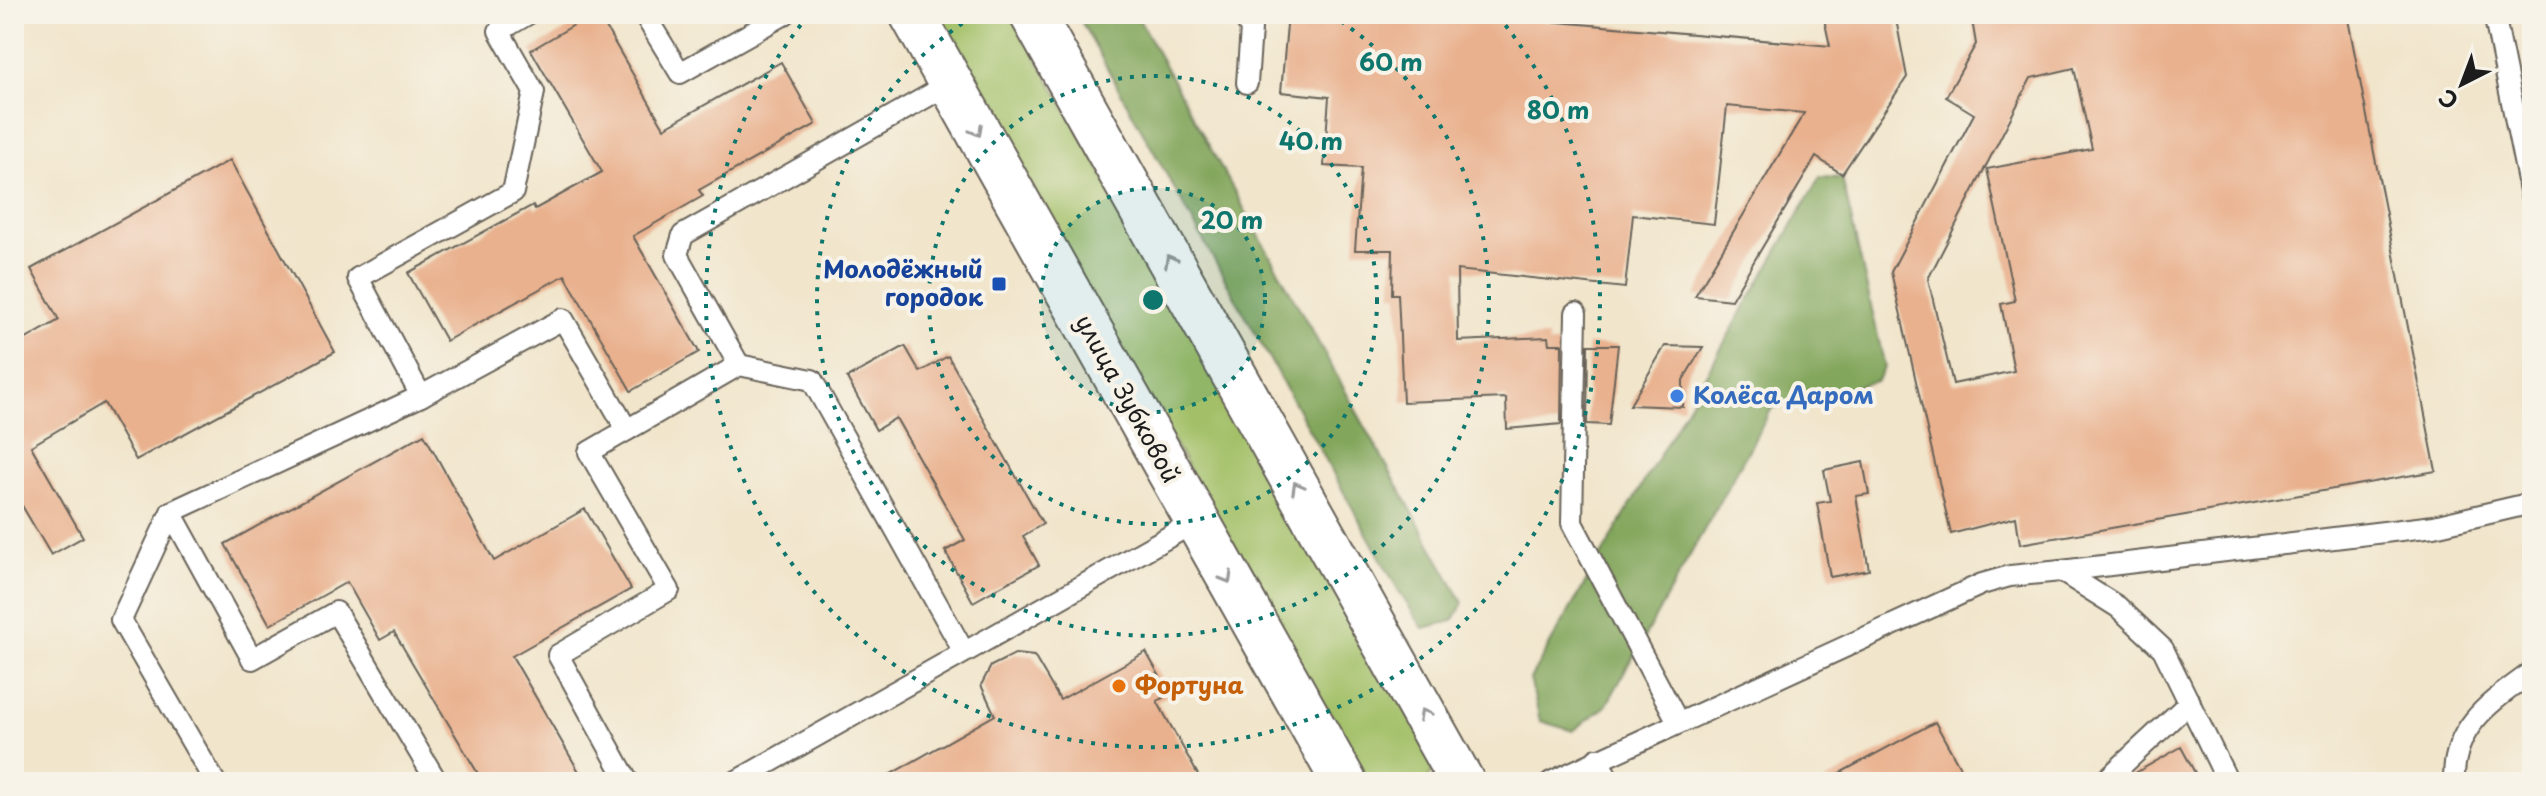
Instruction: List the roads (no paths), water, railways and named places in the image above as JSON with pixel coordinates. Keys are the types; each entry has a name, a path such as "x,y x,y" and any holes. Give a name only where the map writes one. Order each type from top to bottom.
{"main road":[{"name":"улица Зубковой","path":"912,14 1344,782"},
{"path":"1032,14 1462,782"}],"lane":[{"path":"421,396 358,278 513,192 534,92 499,31 528,14"},
{"path":"644,14 680,73 785,14"},
{"path":"1242,14 1251,29 1247,83"},
{"path":"2494,14 2532,200"},
{"path":"739,365 677,255 683,235 951,83"},
{"path":"1576,313 1572,523 1678,722"},
{"path":"215,782 121,620 171,512 421,396 563,319 627,430"},
{"path":"628,782 558,655 669,590 589,452 739,365 812,380 964,652"},
{"path":"1551,782 1982,584 2010,576 2434,526 2532,503"},
{"path":"171,512 252,659 336,612 437,782"},
{"path":"735,782 1195,522"},
{"path":"2061,571 2118,607 2163,649 2228,782"},
{"path":"2454,782 2457,751 2466,728 2480,709 2532,672"},
{"path":"2104,782 2190,702"},
{"path":"1597,759 1610,782"}],"place":[{"name":"Молодёжный городок","path":"999,284"},
{"name":"Колёса Даром","path":"1677,396"},
{"name":"Фортуна","path":"1119,686"}]}
